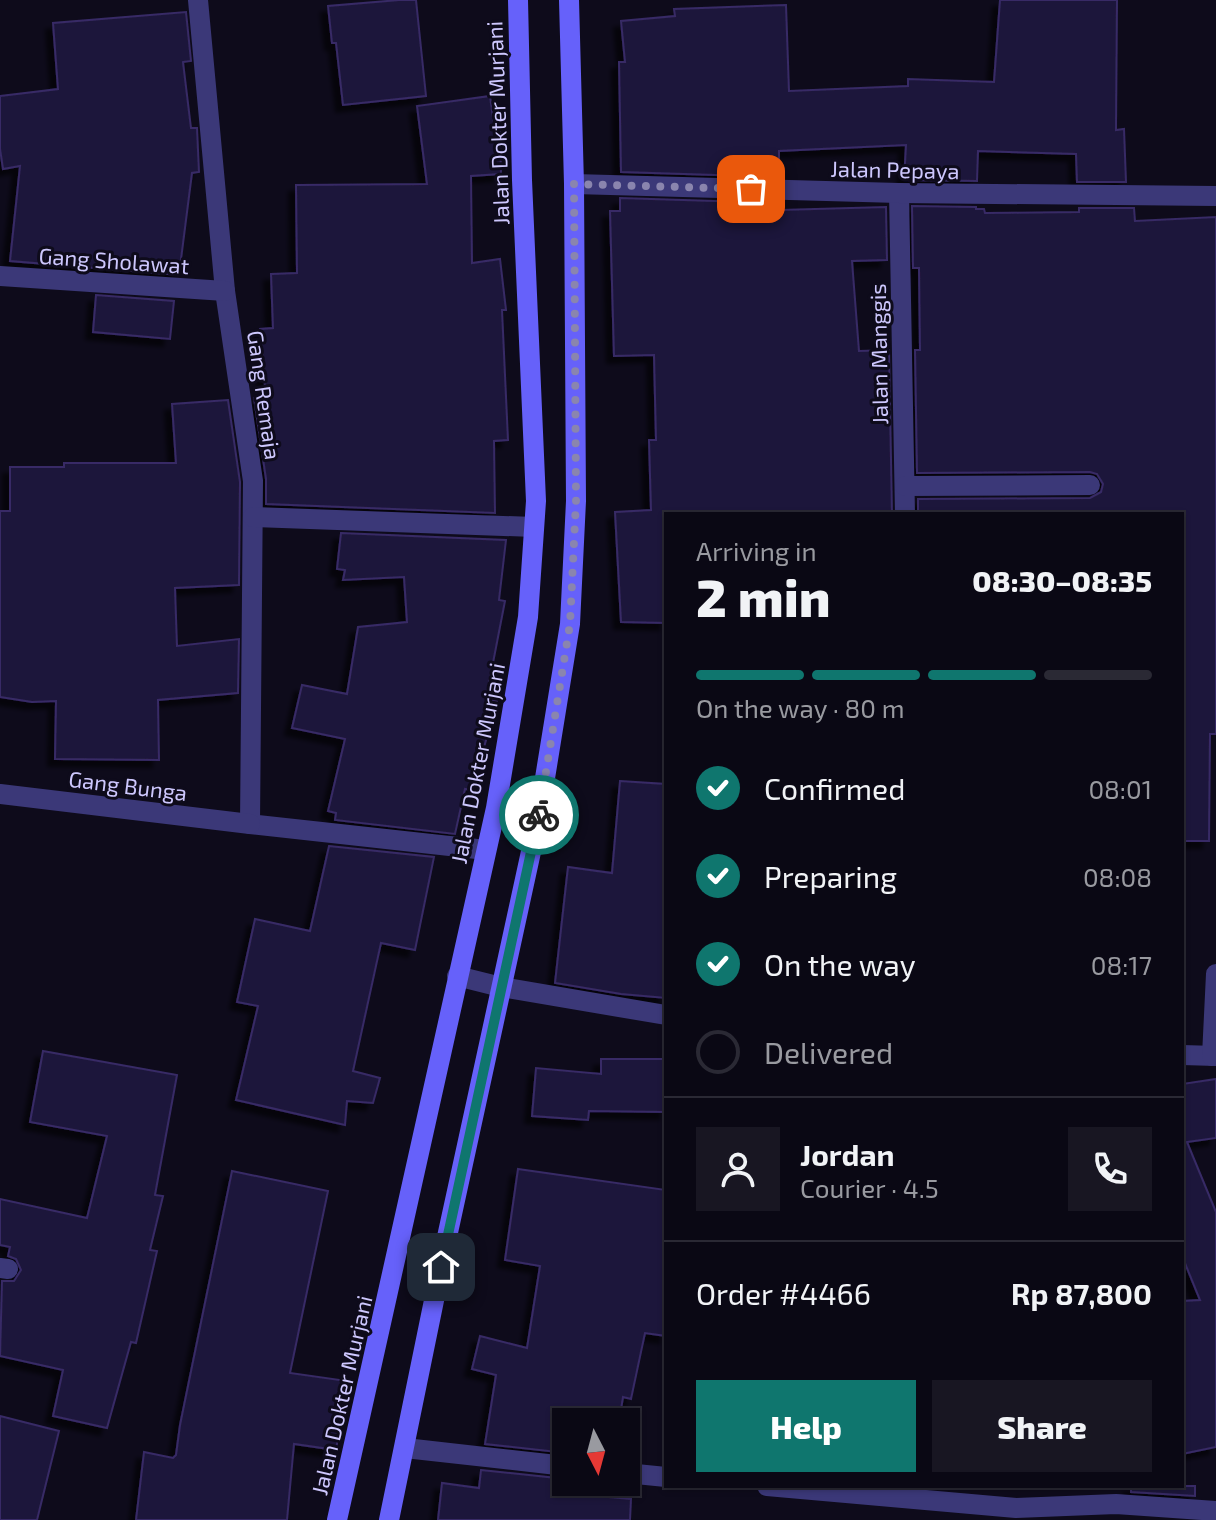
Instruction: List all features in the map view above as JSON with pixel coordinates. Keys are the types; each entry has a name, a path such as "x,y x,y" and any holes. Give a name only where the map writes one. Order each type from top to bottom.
{"main road":[{"name":"Jalan Dokter Murjani","path":"337,1520 496,808 528,617 536,501 522,180 518,0"},
{"path":"389,1520 539,815 570,624 576,501 574,184 569,0"}],"street":[{"name":"Gang Remaja","path":"198,0 225,291 253,481 250,824"},
{"name":"Jalan Pepaya","path":"574,184 899,193 1216,196"},
{"name":"Jalan Manggis","path":"899,193 905,512"},
{"name":"Gang Sholawat","path":"0,276 225,291"},
{"path":"905,486 1090,485"},
{"path":"253,517 534,527"},
{"name":"Gang Bunga","path":"0,794 486,850"},
{"path":"1184,1055 1214,1056 1216,974"},
{"path":"457,976 501,987 664,1015"},
{"path":"405,1448 552,1464"},
{"path":"640,1474 664,1477"},
{"path":"811,1488 922,1493 1018,1514 1116,1504 1216,1511"}],"building":[{"path":"416,0 426,96 343,105 328,6"},
{"path":"1000,0 1117,0 1116,130 1124,129 1126,182 1077,182 1076,154 978,151 977,181 904,180 906,145 779,151 779,177 621,172 619,62 625,62 621,21 675,16 674,9 786,5 789,91 908,86 908,79 994,82"},
{"path":"186,12 191,61 183,62 191,128 197,128 199,172 192,173 179,275 10,261 20,166 3,169 0,96 58,89 53,23"},
{"path":"490,96 495,132 500,132 501,174 471,176 472,263 500,259 506,310 502,310 508,440 494,441 495,513 266,504 266,479 254,398 266,397 260,329 273,328 271,274 297,273 296,185 427,184 417,106"},
{"path":"620,198 780,203 780,210 886,207 887,260 852,261 859,351 889,350 892,512 664,512 664,623 621,622 615,512 651,510 649,440 656,440 654,355 614,356 610,211 620,211"},
{"path":"912,206 976,207 984,209 985,213 1134,208 1135,221 1216,217 1216,734 1210,734 1209,841 1184,841 1184,512 918,512 918,499 1090,498 1101,492 1103,484 1097,474 1090,472 917,473 915,350 920,350 919,268 913,268"},
{"path":"96,295 174,301 170,339 93,332"},
{"path":"228,400 240,482 239,585 175,588 177,646 239,639 238,693 158,700 159,760 55,759 56,701 32,702 0,697 0,511 10,511 10,467 64,467 64,463 176,463 172,404"},
{"path":"341,533 506,540 499,600 505,601 486,699 497,701 483,751 480,750 471,790 465,789 455,834 335,820 336,813 328,811 345,739 292,728 302,685 347,694 358,627 407,622 404,577 343,580 345,570 337,569"},
{"path":"620,781 664,784 664,998 555,983 568,867 612,873"},
{"path":"329,846 434,857 415,950 381,943 353,1071 380,1078 373,1103 347,1101 345,1125 236,1100 258,1006 237,1002 255,919 310,931"},
{"path":"43,1051 177,1075 155,1195 163,1196 150,1250 157,1251 136,1343 131,1342 107,1428 53,1416 63,1370 0,1356 2,1281 14,1281 21,1270 16,1259 8,1256 10,1247 0,1245 0,1199 87,1218 107,1136 30,1122"},
{"path":"601,1059 664,1059 664,1112 589,1111 588,1120 532,1116 536,1068 601,1074"},
{"path":"1216,1079 1216,1138 1187,1142 1216,1212 1216,1447 1184,1454 1184,1301 1200,1300 1184,1261 1184,1084"},
{"path":"518,1169 664,1190 664,1336 645,1333 631,1399 623,1397 621,1408 552,1408 552,1451 485,1444 496,1375 472,1369 480,1336 527,1348 540,1266 505,1260"},
{"path":"232,1171 328,1191 290,1373 347,1381 336,1450 294,1444 287,1520 136,1520 144,1452 173,1458 176,1455"},
{"path":"0,1416 59,1431 37,1520 0,1520"},
{"path":"481,1470 552,1478 552,1496 631,1499 630,1520 438,1520 442,1483 479,1488"},
{"path":"1195,1486 1195,1496 1131,1492 1131,1488"}],"way so far":[{"path":"539,815 570,624 576,501 574,184 751,189"}],"route":[{"path":"441,1267 539,815"}]}
